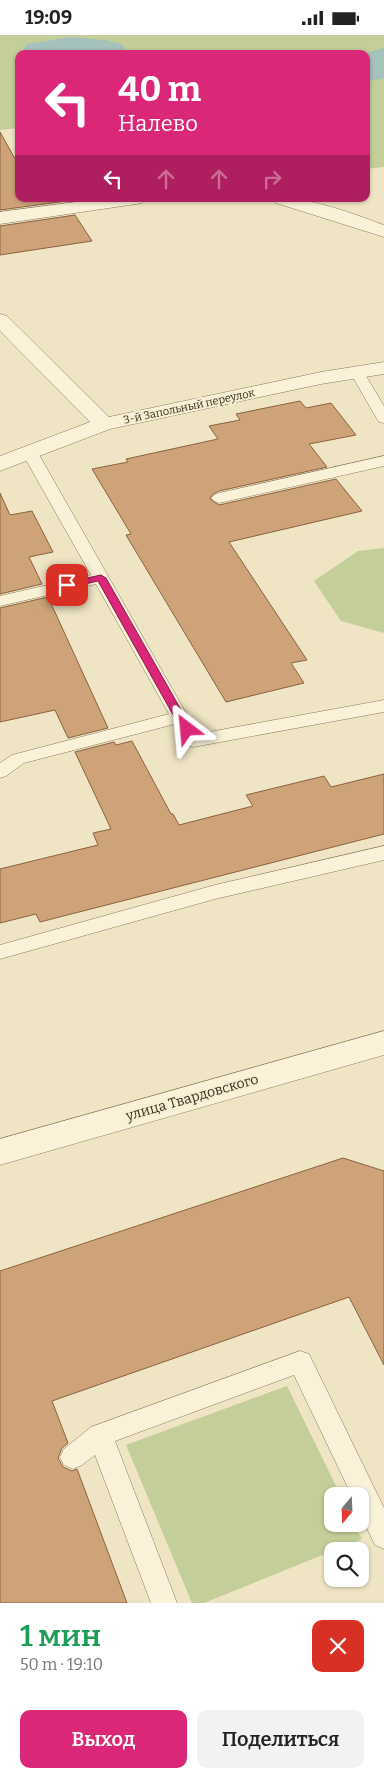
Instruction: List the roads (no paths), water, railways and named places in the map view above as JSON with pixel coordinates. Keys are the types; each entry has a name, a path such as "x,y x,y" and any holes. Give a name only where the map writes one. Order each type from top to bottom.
{"street":[{"path":"0,218 115,202"},
{"path":"292,202 345,217 384,231"},
{"path":"0,320 104,424"},
{"name":"3-й Запольный переулок","path":"0,464 104,424 321,378 384,368"},
{"name":"улица Твардовского","path":"0,1152 383,1045"}],"lane":[{"path":"358,373 384,419"},
{"path":"30,453 193,741 384,706"},
{"path":"219,498 384,461"},
{"path":"0,601 101,578"},
{"path":"0,772 18,759 180,717"},
{"path":"0,952 215,892 384,853"},
{"path":"73,1457 100,1435 300,1362 384,1536"},
{"path":"100,1435 164,1603"}],"waterway":[{"path":"370,67 384,62"}]}
